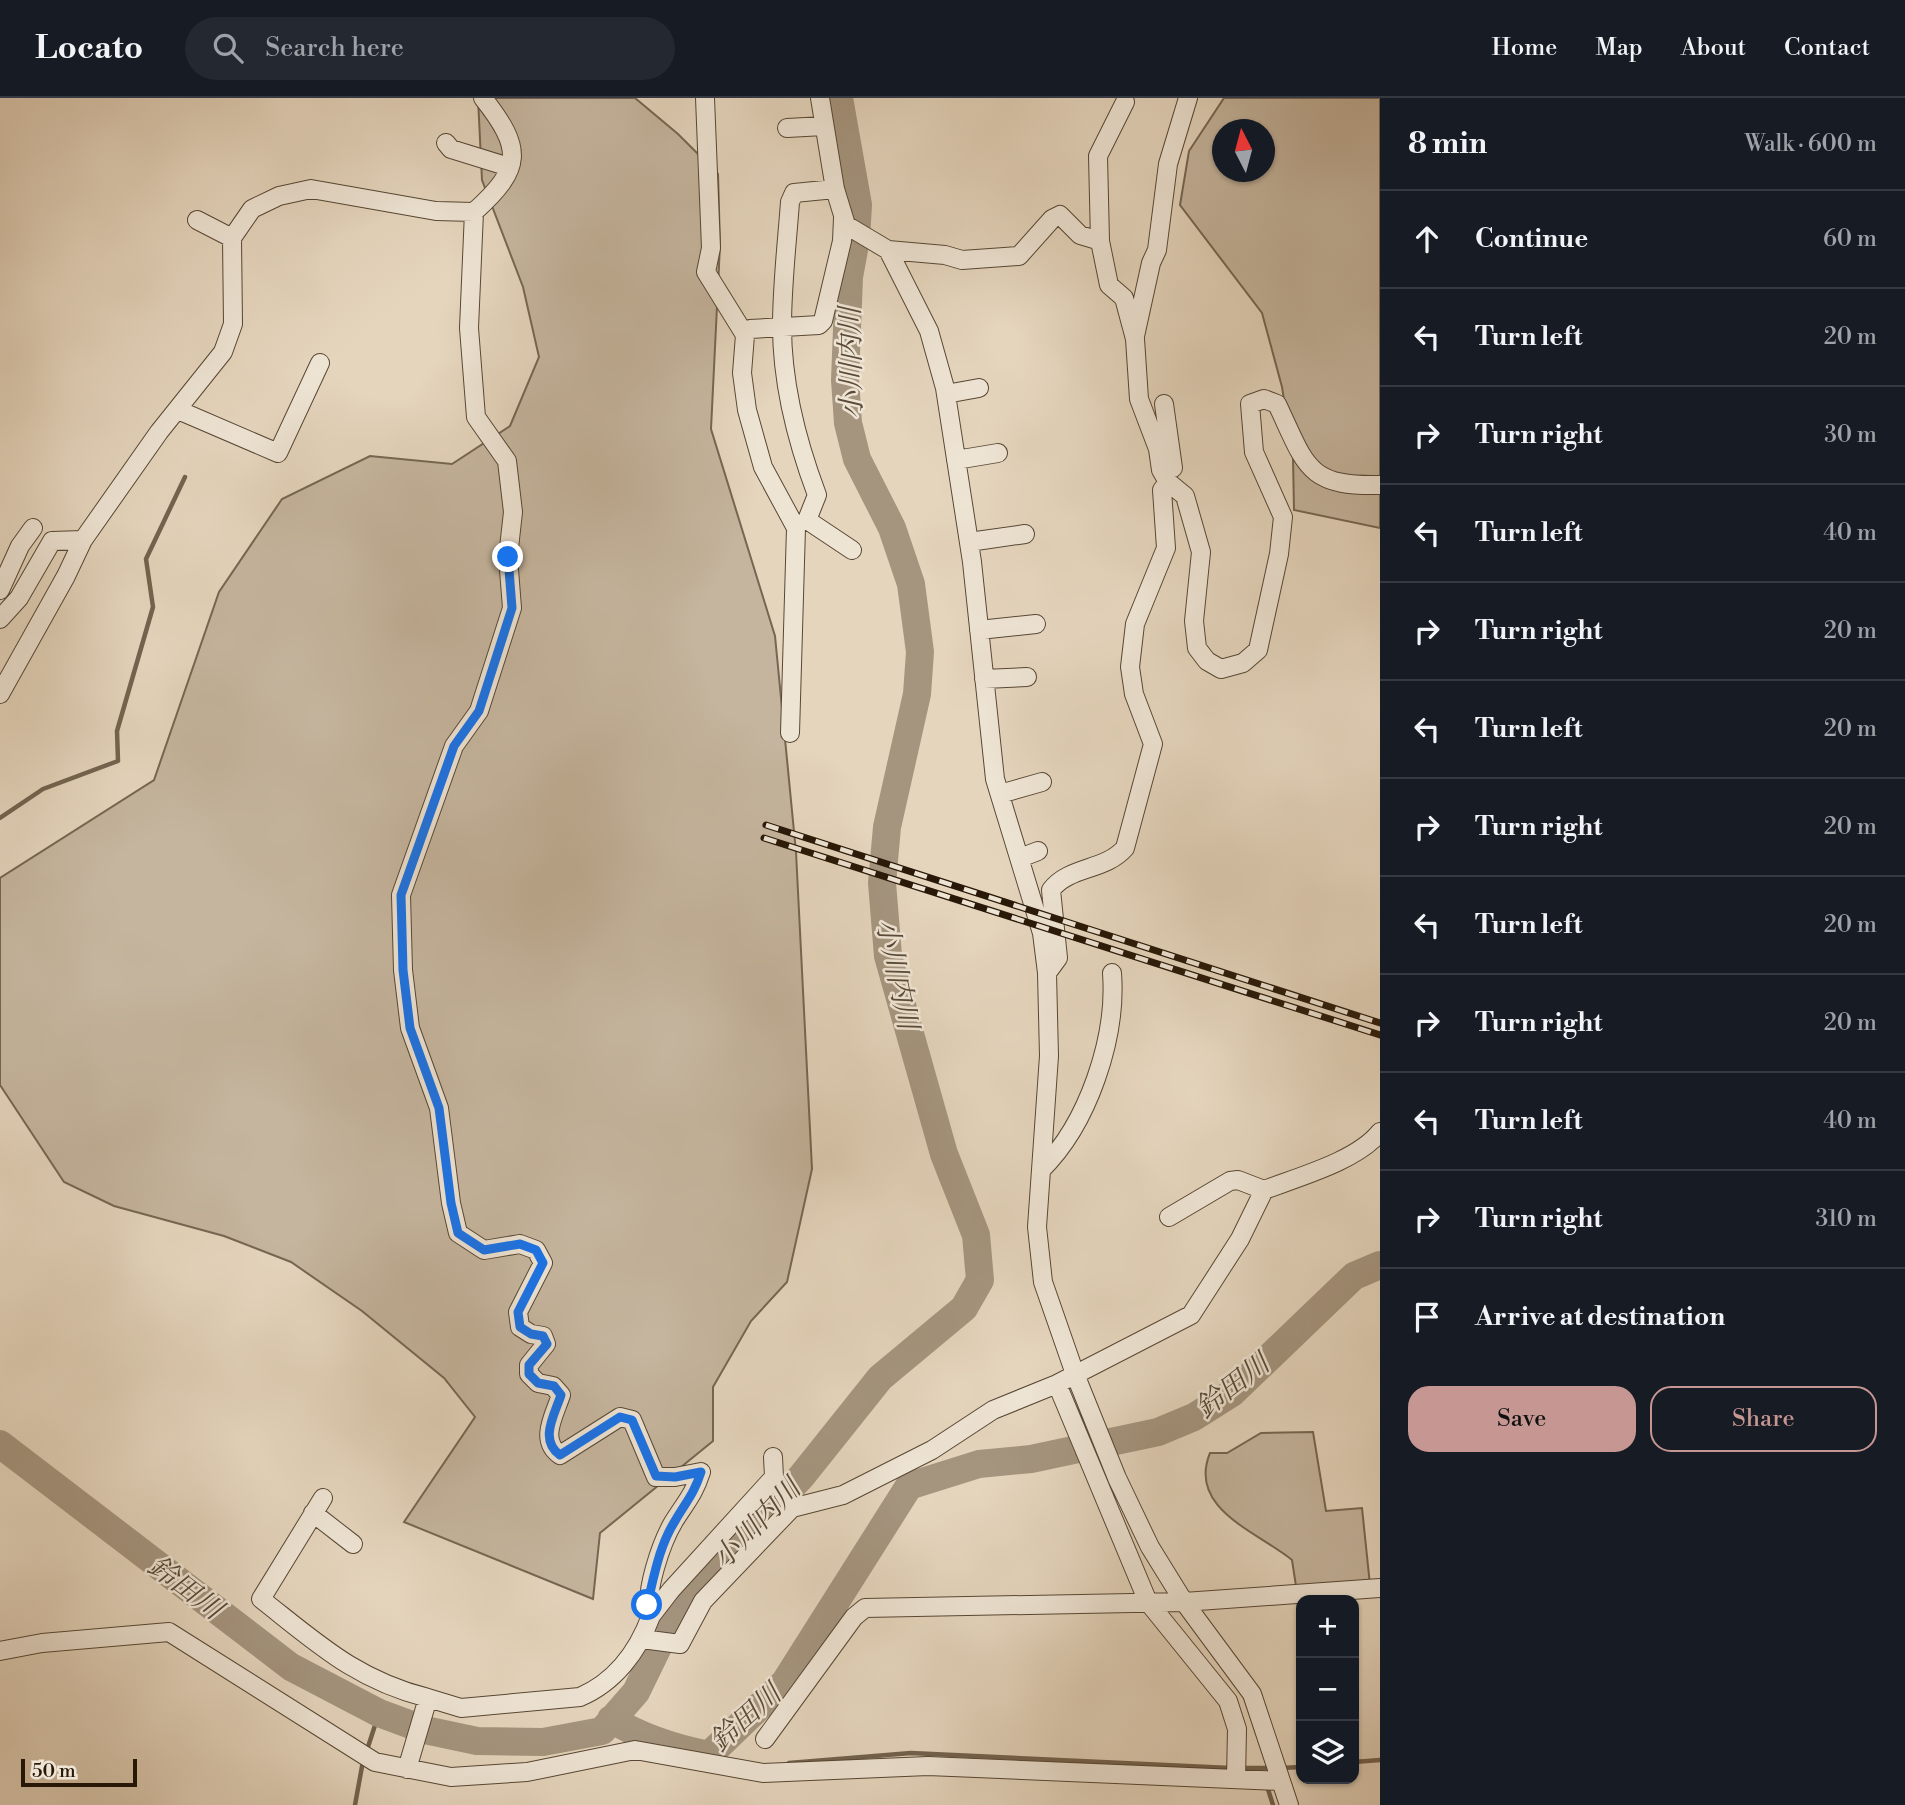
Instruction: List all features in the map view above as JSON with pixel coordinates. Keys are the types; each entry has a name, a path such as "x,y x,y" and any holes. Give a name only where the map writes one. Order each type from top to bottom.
{"street":[{"path":"0,694 66,576 83,540 126,476 223,352 233,324 232,238 253,209 279,196 310,189 436,211 474,212 499,189 513,158 511,138 483,98"},
{"path":"705,98 711,248 706,272 745,335"},
{"path":"820,98 835,189 845,222 823,321 819,325 750,329 745,335 742,373 747,410 763,467 802,524 852,550"},
{"path":"1135,339 1151,263 1157,250 1168,164 1188,98"},
{"path":"1125,102 1098,156 1100,241 1109,285 1124,298 1135,339 1139,399 1158,449 1161,470 1185,496 1200,552 1194,621 1197,648 1207,661 1221,668 1243,663 1258,650 1279,554 1283,517 1254,452 1250,404 1264,399 1277,404 1311,471 1344,486 1380,485"},
{"path":"787,128 824,126"},
{"path":"446,143 451,149 509,167"},
{"path":"790,733 802,524 817,495 797,437 789,396 782,328 790,202 794,193 835,189"},
{"path":"474,212 469,328 477,417 507,461 513,512 508,557 512,608 479,711 454,746 401,895 403,970 410,1028 439,1108 451,1203 458,1233 484,1250 520,1244 536,1250 543,1263 518,1312 520,1327 531,1334 543,1336 547,1344 529,1365 529,1374 538,1383 554,1386 561,1395 547,1438 551,1449 560,1455 620,1417 632,1420 656,1476 675,1477 701,1472 694,1495 674,1521 660,1552 647,1605 651,1616"},
{"path":"845,222 884,247 945,255 962,260 1019,256 1052,219 1060,215 1080,235 1100,241"},
{"path":"197,220 232,238"},
{"path":"884,247 929,331 946,394 969,542 995,779 1042,933 1049,1055 1037,1227 1043,1282 1075,1374 1117,1478 1150,1547 1184,1601 1252,1694 1289,1805"},
{"path":"178,410 278,453 320,363"},
{"path":"946,394 979,388"},
{"path":"1164,404 1172,485"},
{"path":"956,460 998,453"},
{"path":"1046,973 1058,958 1051,890 1060,878 1116,858 1125,848 1153,744 1134,694 1130,667 1135,624 1166,548 1163,490 1172,485"},
{"path":"0,590 20,546 33,528"},
{"path":"969,542 1025,534"},
{"path":"0,619 19,598 52,541 83,540"},
{"path":"979,630 1035,624"},
{"path":"984,680 1027,677"},
{"path":"1000,794 1042,782"},
{"path":"1020,858 1038,851"},
{"path":"1041,1170 1057,1154 1083,1114 1114,1000 1112,973"},
{"path":"1169,1217 1230,1181 1238,1180 1264,1190 1322,1168 1372,1142 1380,1132"},
{"path":"643,1639 680,1644 703,1601 790,1506 843,1495 932,1450 993,1410 1057,1384 1191,1315 1240,1239 1264,1190"},
{"path":"1057,1384 1096,1484 1147,1602 1228,1701 1237,1729 1236,1779"},
{"path":"773,1457 774,1477 790,1506"},
{"path":"323,1497 261,1599 349,1667 426,1701 461,1709 580,1697 598,1689 629,1658 643,1639 651,1616 671,1590 774,1477"},
{"path":"313,1513 354,1545"},
{"path":"765,1739 853,1617 865,1608 1184,1601 1380,1588"},
{"path":"0,1651 42,1643 169,1632 374,1762 407,1766 451,1777 527,1772 635,1749 763,1773 928,1766 1279,1780"},
{"path":"1194,1659 1246,1686"},
{"path":"407,1766 426,1701"}],"shaded area":[{"path":"478,98 635,98 678,134 718,174 720,245 711,429 775,636 796,852 812,1169 787,1282 751,1321 713,1387 713,1441 600,1533 593,1599 404,1522 475,1417 444,1378 362,1311 291,1262 224,1236 114,1206 64,1182 0,1085 0,878 154,780 219,592 282,499 370,456 452,464 510,426 539,357 523,287 482,180"},
{"path":"1224,98 1380,98 1380,528 1294,510 1293,457 1282,387 1262,313 1180,205 1189,151"},
{"path":"1313,1432 1326,1511 1362,1508 1370,1585 1296,1586 1292,1560 1230,1517 1217,1504 1208,1489 1206,1473 1210,1453 1227,1453 1261,1433"}],"waterway":[{"name":"小川内川","path":"0,1444 291,1667 379,1713 425,1730 477,1741 543,1742 602,1731 636,1692 675,1612 695,1587 801,1477 880,1378 964,1308 980,1280 976,1235 944,1154 888,956 882,883 887,827 917,694 920,652 911,584 892,528 857,459 848,423 845,380 849,277 856,239 858,205 839,98"},
{"path":"0,818 43,789 118,761 117,731 153,607 146,559 185,477"},
{"name":"鈴田川","path":"611,1719 658,1742 709,1755 785,1682 909,1486 979,1464 1031,1459 1158,1432 1194,1417 1232,1393 1354,1276 1380,1265"},
{"path":"366,1753 379,1713"},
{"path":"789,1763 911,1753 1230,1768"},
{"path":"1359,1762 1380,1760"},
{"path":"355,1805 363,1761"},
{"path":"1281,1768 1296,1767"},
{"path":"1239,1768 1272,1768"},
{"path":"1266,1783 1273,1805"}],"railway":[{"path":"766,825 1380,1023"},
{"path":"764,838 1380,1035"}],"route":[{"path":"508,557 512,608 479,711 454,746 401,895 403,970 410,1028 439,1108 451,1203 458,1233 484,1250 520,1244 536,1250 543,1263 518,1312 520,1327 531,1334 543,1336 547,1344 529,1365 529,1374 538,1383 554,1386 561,1395 547,1438 551,1449 560,1455 573,1449 620,1417 632,1420 649,1466 656,1476 675,1477 701,1472 694,1495 674,1521 660,1552 647,1605"}]}
